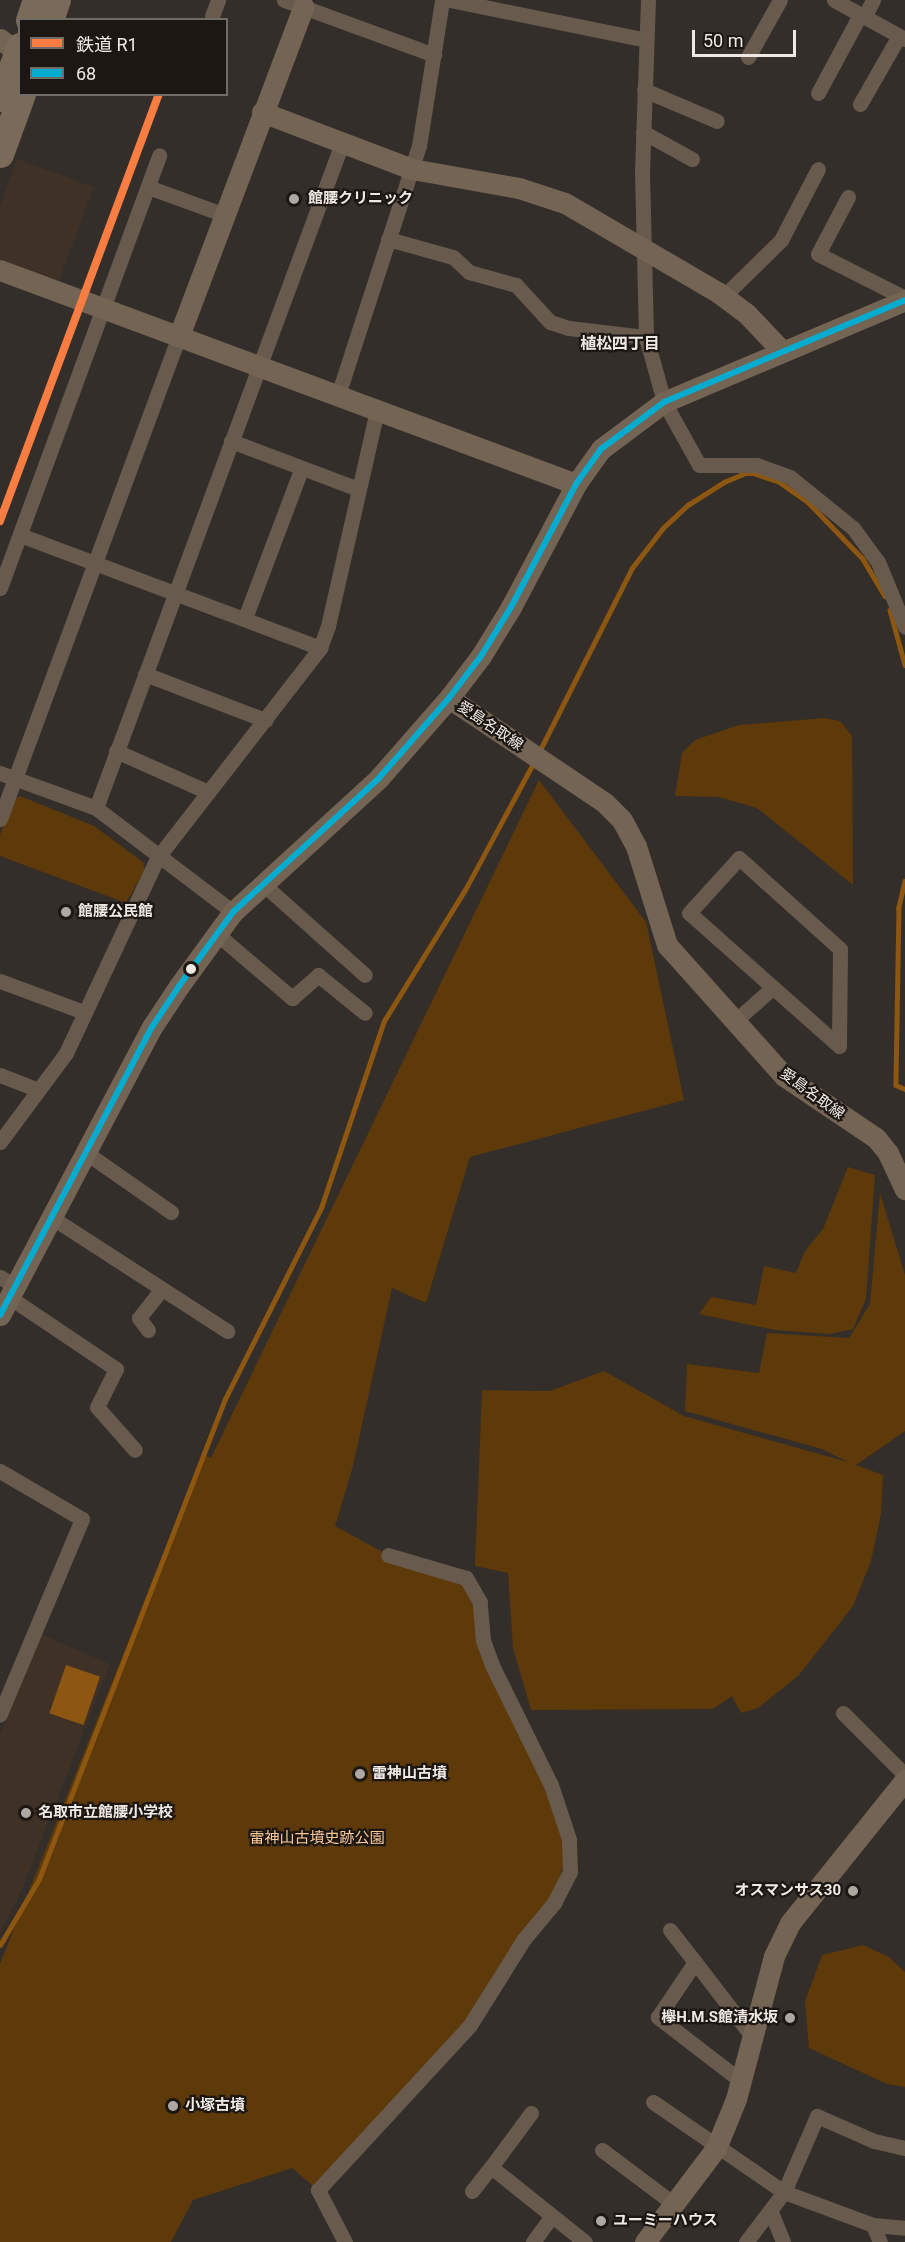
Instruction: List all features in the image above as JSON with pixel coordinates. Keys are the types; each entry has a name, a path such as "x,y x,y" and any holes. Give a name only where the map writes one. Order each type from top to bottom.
{"highway":[{"path":"30,18 36,0"},
{"path":"51,18 57,0"},
{"path":"0,98 14,48"},
{"path":"0,154 21,96"}],"street":[{"path":"212,16 218,0"},
{"path":"338,395 412,168 442,0"},
{"path":"450,0 646,40"},
{"path":"648,0 643,132 646,337 664,402 699,465 757,465 790,477 853,528 878,562 905,627"},
{"path":"748,57 780,0"},
{"path":"834,0 902,38 860,104"},
{"path":"818,93 873,0"},
{"path":"0,819 225,215 262,112 297,2 434,55"},
{"path":"644,90 717,121"},
{"path":"262,112 412,168 543,194 644,246 723,297 746,313 780,350"},
{"path":"643,132 692,159"},
{"path":"96,808 173,593 342,143"},
{"path":"0,588 159,155"},
{"path":"723,297 781,240 818,169"},
{"path":"148,187 225,215"},
{"path":"848,197 818,254 905,299"},
{"path":"388,238 453,257 469,272 516,285 550,322 569,328 646,337"},
{"path":"0,270 576,484"},
{"path":"449,698 481,656 511,607 576,484 601,449 664,402 780,350 905,299"},
{"path":"0,1142 66,1053 158,857 320,648 328,626 377,410"},
{"path":"231,441 301,470 358,489"},
{"path":"245,618 301,470"},
{"path":"20,535 320,648"},
{"path":"145,674 265,720"},
{"name":"愛島名取線","path":"6,1294 51,1217 152,1028 233,912 379,778 449,698 605,803 622,820 636,846 667,945 784,1076 876,1138 888,1153 905,1189"},
{"path":"116,751 208,792"},
{"path":"0,773 96,808 233,912"},
{"path":"739,858 840,949 839,1053 771,989 689,913 739,858"},
{"path":"264,885 364,975"},
{"path":"218,934 292,998 318,975 364,1013"},
{"path":"0,981 84,1012"},
{"path":"735,1021 771,989"},
{"path":"0,1075 38,1090"},
{"path":"85,1152 171,1212"},
{"path":"51,1217 227,1331"},
{"path":"148,1330 139,1318 162,1289"},
{"path":"6,1294 116,1369 97,1407 135,1450"},
{"path":"0,1471 82,1519 0,1712"},
{"path":"345,2242 318,2190 470,2025 524,1939 555,1903 570,1872 569,1839 551,1785 492,1665 483,1640 480,1602 466,1578 388,1555"},
{"path":"843,1713 905,1774"},
{"path":"645,2242 716,2148 754,2039 774,1956 790,1923 905,1780"},
{"path":"670,1930 754,2039"},
{"path":"695,1962 658,2017 741,2081"},
{"path":"653,2102 716,2148 784,2192 873,2224 905,2228"},
{"path":"472,2191 531,2113"},
{"path":"746,2242 784,2192 817,2116 874,2141 905,2148"},
{"path":"602,2150 674,2204"},
{"path":"491,2167 585,2242"},
{"path":"771,2212 783,2242"},
{"path":"533,2242 552,2216"},
{"path":"873,2224 880,2242"}],"shaded area":[{"path":"17,159 94,187 59,281 0,259 0,206"},
{"name":"名取市立館腰小学校","path":"41,1634 110,1664 21,1892 0,1934 0,1734"},
{"path":"66,1665 100,1677 83,1725 49,1713"}],"green space":[{"path":"825,718 840,721 852,736 853,885 757,808 719,797 675,796 682,753 695,740 739,725"},
{"name":"雷神山古墳史跡公園","path":"539,780 646,922 684,1100 470,1157 426,1303 392,1288 353,1466 335,1526 388,1555 466,1578 492,1665 569,1839 554,1903 470,2025 318,2190 292,2168 193,2200 171,2242 0,2242 0,1964 155,1574 179,1525 202,1454 211,1458"},
{"path":"20,796 94,826 143,862 145,870 126,903 0,856 0,835 12,800"},
{"path":"848,1167 875,1175 866,1299 853,1329 830,1334 775,1330 699,1314 711,1297 756,1305 764,1266 796,1273 805,1251 823,1229"},
{"path":"880,1193 905,1275 905,1431 856,1465 883,1475 881,1514 871,1561 853,1606 799,1675 758,1708 741,1713 732,1696 713,1709 531,1710 513,1648 508,1573 475,1566 482,1390 550,1391 604,1371 684,1416 848,1462 822,1449 685,1411 687,1364 759,1373 767,1333 849,1338 870,1304"},
{"path":"863,1945 889,1957 905,1972 905,2087 887,2084 809,2048 805,2001 822,1955"}],"waterway":[{"path":"539,752 632,568 663,528 688,505 724,482 743,474 756,474 778,481 808,502 863,559 885,596"},
{"path":"890,610 905,665"},
{"path":"0,1945 39,1879 225,1399 321,1208 384,1021 465,890 534,762"},
{"path":"905,881 899,908 896,1085 905,1089"}],"rail line":[{"name":"R1","path":"0,521 158,96"}],"transit line":[{"name":"68","path":"0,1315 152,1027 179,986 233,912 379,778 449,698 481,656 511,607 576,484 601,449 664,402 905,300"}],"place":[{"name":"館腰クリニック","path":"294,199"},
{"name":"館腰公民館","path":"66,912"},
{"name":"雷神山古墳","path":"360,1774"},
{"name":"名取市立館腰小学校","path":"26,1813"},
{"name":"オスマンサス30","path":"853,1891"},
{"name":"欅H.M.S館清水坂","path":"790,2018"},
{"name":"小塚古墳","path":"173,2106"},
{"name":"ユーミーハウス","path":"601,2221"}],"district":[{"name":"植松四丁目","path":"620,344"}]}
